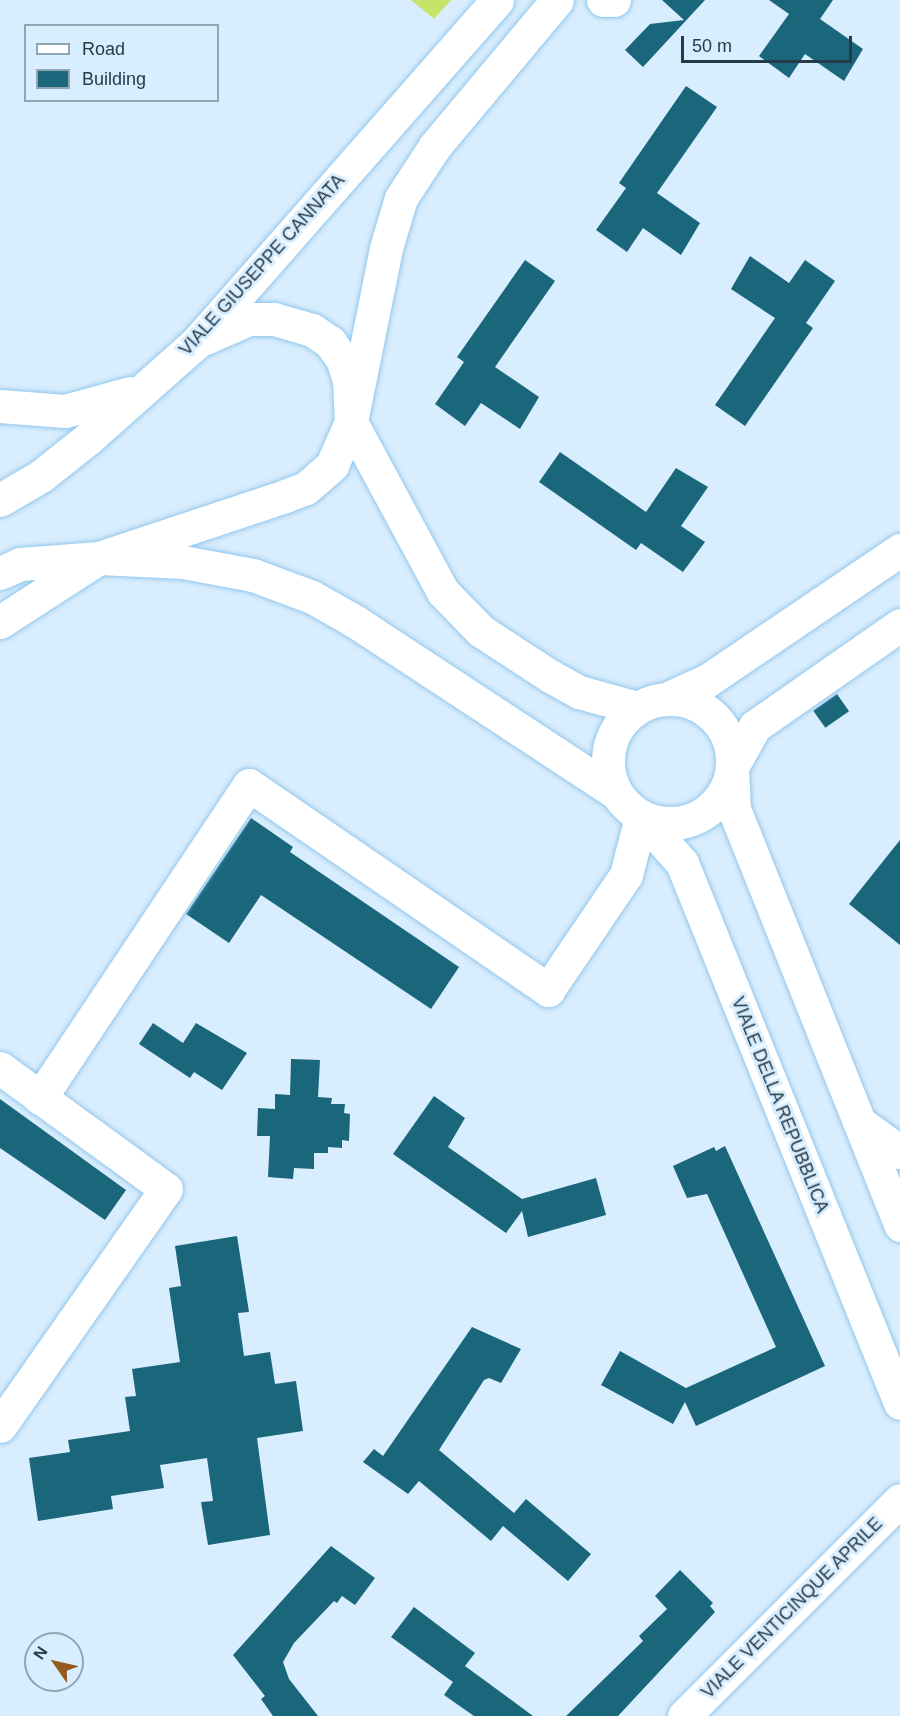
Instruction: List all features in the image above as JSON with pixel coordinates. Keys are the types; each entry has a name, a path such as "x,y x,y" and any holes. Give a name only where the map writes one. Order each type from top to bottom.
{"street":[{"name":"VIALE GIUSEPPE CANNATA","path":"0,500 41,476 151,384 196,343 497,0"},
{"path":"0,622 99,558 306,488 332,465 351,422 386,248 402,198 435,146 557,0"},
{"path":"603,0 614,0"},
{"path":"196,343 249,319 274,319 312,330 330,342 342,359 349,380 351,422 443,592 460,612 481,631 579,692 652,704 688,701 714,718 730,745 734,809 900,1224"},
{"path":"0,406 65,411 86,409 151,384"},
{"path":"615,792 608,755 618,729 652,704 708,680 900,550"},
{"path":"0,573 20,564 99,558 183,562 253,575 312,597 615,792 641,817 660,824 681,823 700,816 716,804 728,786 732,767 755,726 900,625"},
{"path":"40,1098 249,785 548,990 626,874 641,817"},
{"name":"VIALE DELLA REPUBBLICA","path":"641,817 682,863 900,1403"},
{"path":"0,1068 166,1189 0,1426"},
{"path":"859,1122 900,1152"},
{"name":"VIALE VENTICINQUE APRILE","path":"684,1716 900,1500"}],"green space":[{"path":"411,0 451,0 434,19"}],"building":[{"path":"662,0 705,0 643,67 625,50 650,24 684,20"},
{"path":"769,0 833,0 820,19 863,49 844,81 805,54 789,78 759,56 789,14"},
{"path":"686,86 717,107 657,193 700,223 681,255 643,228 627,252 596,230 626,188 619,183"},
{"path":"750,256 789,283 805,260 835,281 806,323 813,328 745,426 715,405 775,318 731,289"},
{"path":"525,260 555,281 495,367 539,397 520,429 481,403 465,426 435,404 464,362 457,357"},
{"path":"560,452 646,512 676,468 708,487 681,526 705,542 683,572 641,543 636,550 539,482"},
{"path":"837,694 849,711 825,728 813,711"},
{"path":"251,818 293,847 290,852 459,967 431,1009 261,895 229,943 186,914"},
{"path":"900,840 900,945 849,904"},
{"path":"153,1023 183,1043 196,1023 247,1053 222,1090 194,1072 190,1078 139,1044"},
{"path":"291,1059 320,1060 318,1097 332,1098 331,1104 345,1104 344,1113 350,1114 349,1141 342,1140 342,1148 328,1147 328,1153 314,1153 314,1169 294,1168 293,1179 268,1177 270,1136 257,1136 258,1108 275,1109 275,1094 290,1095"},
{"path":"434,1096 465,1118 448,1147 522,1199 596,1178 606,1215 528,1237 522,1211 506,1233 393,1154"},
{"path":"0,1099 126,1190 105,1220 0,1148"},
{"path":"725,1146 825,1366 696,1426 685,1402 673,1424 601,1385 620,1351 686,1388 776,1347 707,1194 687,1198 673,1166 714,1147 716,1151"},
{"path":"237,1236 249,1312 238,1313 244,1356 270,1352 275,1384 296,1381 303,1431 257,1438 270,1535 208,1545 201,1502 213,1501 207,1458 160,1465 164,1488 111,1496 113,1509 38,1521 29,1458 70,1452 68,1440 130,1431 125,1397 136,1396 132,1369 180,1362 169,1288 181,1286 175,1246"},
{"path":"472,1327 521,1349 501,1383 489,1378 484,1380 439,1450 514,1513 526,1499 591,1554 568,1581 503,1526 491,1541 419,1481 408,1494 363,1462 374,1449 383,1456"},
{"path":"331,1546 375,1578 355,1605 342,1596 337,1603 334,1601 294,1643 283,1662 289,1679 318,1716 273,1716 261,1699 265,1696 233,1655"},
{"path":"680,1570 713,1603 710,1606 715,1612 618,1716 566,1716 643,1641 639,1636 667,1609 655,1596"},
{"path":"414,1607 475,1653 465,1666 533,1716 474,1716 444,1695 453,1682 391,1637"}]}
